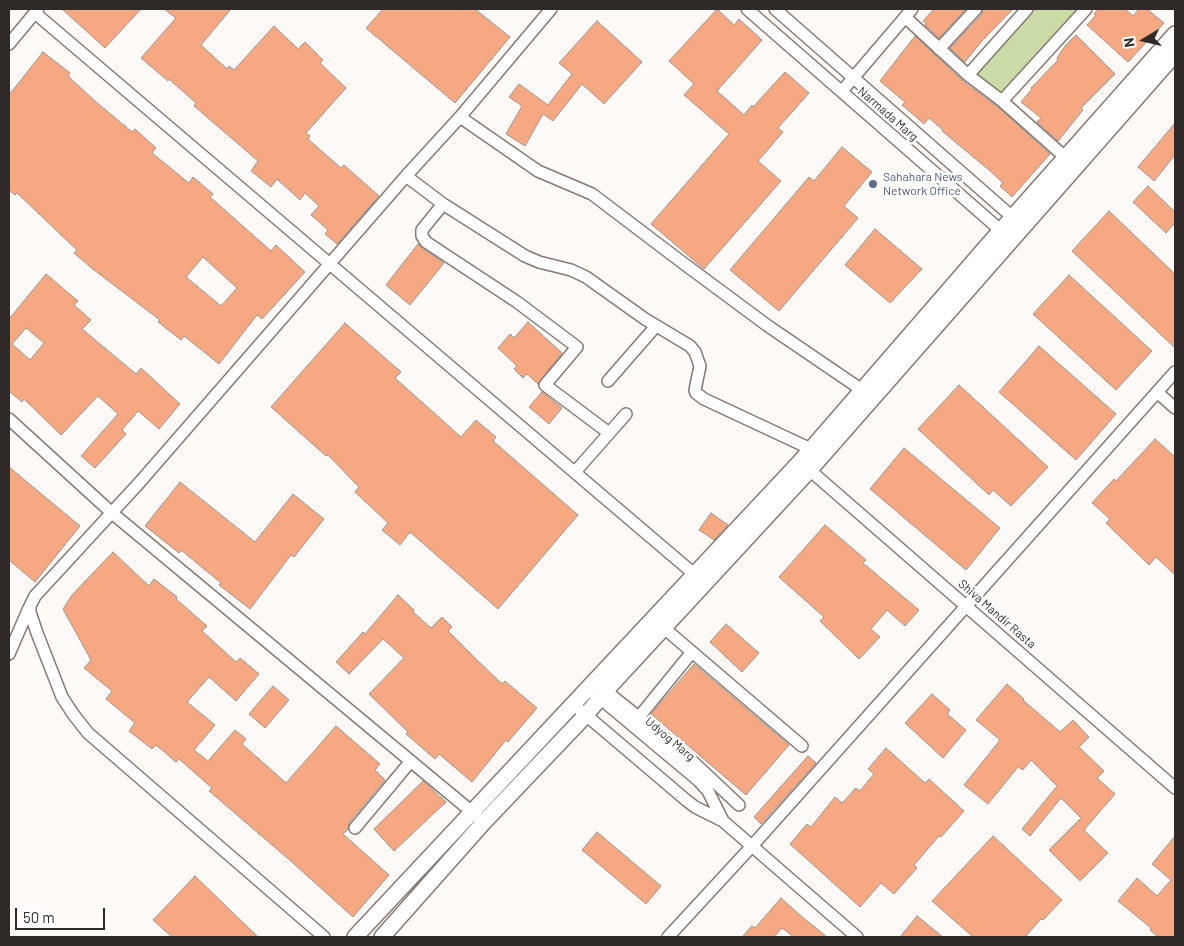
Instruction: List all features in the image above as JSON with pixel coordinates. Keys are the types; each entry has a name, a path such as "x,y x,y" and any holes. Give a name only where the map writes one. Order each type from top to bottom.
{"main road":[{"path":"1018,222 1066,158 1175,34"},
{"path":"805,466 811,449 862,390 1175,54"},
{"path":"382,937 478,817 573,704 700,579 805,466 1006,235"},
{"path":"355,937 585,716 664,628 700,579"}],"street":[{"path":"9,654 35,596 211,402 406,176 460,117 551,9"},
{"name":"Narmada Marg","path":"747,9 1006,235"},
{"name":"Narmada Marg","path":"775,9 1018,222"},
{"path":"939,49 976,9"},
{"path":"968,75 1027,9"},
{"path":"1002,101 1086,9"},
{"path":"9,44 37,11 330,264 700,579"},
{"path":"842,91 908,13 939,49 968,75 1002,101 1066,158"},
{"path":"460,117 538,171 592,194 768,326 862,390"},
{"path":"406,176 443,204 525,256 538,262 571,270 586,277 656,326 690,346 695,352 700,366 695,390 700,396 811,449"},
{"path":"443,204 422,230 422,236 426,242 517,302 577,346 545,385 609,434"},
{"path":"608,381 656,326"},
{"path":"668,937 752,846 1175,372"},
{"path":"1157,392 1175,408"},
{"path":"575,472 626,414"},
{"path":"9,419 112,512 478,817"},
{"name":"Shiva Mandir Rasta","path":"805,466 1175,788"},
{"path":"30,606 36,633 62,697 88,733 324,937"},
{"path":"664,628 802,746"},
{"path":"639,717 692,652"},
{"name":"Udyog Marg","path":"588,688 603,695 699,781 708,791 723,821"},
{"path":"603,695 639,717 689,758 739,805"},
{"name":"Udyog Marg","path":"573,704 686,800 695,807 723,821 857,937"},
{"path":"355,828 410,761"}],"green space":[{"path":"1033,9 1080,9 1003,98 976,74"}],"building":[{"path":"62,9 141,9 105,48"},
{"path":"164,9 231,9 201,45 227,69 229,66 234,70 274,26 298,49 305,42 323,60 320,63 346,88 306,133 310,136 308,139 341,168 344,165 379,196 337,244 325,234 328,230 311,215 319,206 305,193 300,200 277,179 271,187 251,171 258,161 194,106 196,103 169,79 168,81 141,58 176,18"},
{"path":"383,9 475,9 510,37 455,103 366,28"},
{"path":"717,9 734,25 739,19 762,40 717,91 744,115 785,72 809,93 778,128 783,132 758,161 781,181 704,269 651,224 729,134 684,95 694,84 669,61"},
{"path":"934,9 966,9 939,38 923,21"},
{"path":"983,9 1013,9 965,62 950,48 982,14"},
{"path":"1098,9 1125,9 1133,16 1139,9 1147,9 1164,23 1128,62 1087,25 1096,15 1094,14"},
{"path":"597,21 642,62 604,104 582,84 553,121 543,114 525,146 506,134 522,106 509,97 519,84 548,105 572,74 559,63"},
{"path":"1076,35 1115,74 1081,108 1083,110 1058,141 1037,122 1041,118 1021,102 1031,88 1058,60 1057,58 1065,46"},
{"path":"915,36 963,81 999,108 1050,154 1012,197 1000,186 1003,183 989,170 929,118 924,124 902,105 905,102 880,81"},
{"path":"43,52 70,73 68,76 95,101 132,132 135,129 156,148 152,153 189,183 193,177 213,194 210,197 271,251 276,245 305,272 262,319 257,315 219,364 184,336 181,340 158,322 160,320 94,270 74,253 77,250 17,193 15,195 9,190 9,95","holes":["203,257 237,288 221,306 186,277"]},
{"path":"1175,123 1175,155 1154,181 1138,167"},
{"path":"842,147 872,172 844,206 858,218 779,311 730,270 809,177 814,181"},
{"path":"1148,186 1175,212 1175,223 1166,233 1133,202"},
{"path":"1109,211 1175,274 1175,348 1072,251"},
{"path":"875,229 922,269 890,303 845,265"},
{"path":"418,244 444,263 410,305 386,285"},
{"path":"46,274 78,301 74,305 91,320 82,329 136,374 141,368 180,404 159,429 138,411 122,430 126,434 95,468 81,456 118,414 98,396 61,435 24,399 22,402 9,391 9,319","holes":["26,328 44,343 30,360 12,344"]},
{"path":"1069,275 1152,351 1116,390 1033,314"},
{"path":"528,322 562,353 538,384 527,374 523,378 514,369 517,366 498,348 510,334 514,338"},
{"path":"345,323 401,372 395,378 461,437 476,420 496,437 493,441 578,515 498,609 410,532 400,545 382,530 388,523 355,492 359,487 328,455 326,456 271,407"},
{"path":"1039,346 1116,414 1076,460 999,392"},
{"path":"959,385 1048,467 1011,506 993,490 989,495 918,429"},
{"path":"542,392 562,408 549,424 529,407"},
{"path":"1155,439 1175,457 1175,575 1156,557 1149,565 1106,523 1110,519 1092,503 1114,479 1116,481"},
{"path":"904,448 1000,528 966,570 870,489"},
{"path":"9,467 80,526 35,582 9,560"},
{"path":"180,482 255,542 293,494 324,519 294,557 291,555 250,609 219,585 221,583 181,550 179,553 145,526"},
{"path":"711,513 728,525 714,540 699,530"},
{"path":"825,525 866,560 863,563 919,610 905,626 887,610 871,629 880,637 859,659 820,621 824,617 779,577"},
{"path":"113,552 149,586 154,579 177,597 176,599 207,626 202,631 236,662 240,658 259,674 236,701 209,677 187,702 215,725 194,750 208,761 235,730 246,739 242,744 286,783 336,726 380,764 375,770 385,780 349,823 348,829 343,834 389,875 353,917 209,791 212,788 179,759 176,762 156,745 152,749 129,731 135,723 106,699 112,691 84,668 91,660 63,609 72,595"},
{"path":"398,595 431,628 442,617 452,627 448,631 502,684 505,681 537,708 508,742 506,740 472,782 439,754 435,759 406,734 408,732 369,694 404,658 383,639 349,674 336,662 363,632 365,634"},
{"path":"726,624 759,653 742,672 710,642"},
{"path":"694,664 789,745 746,795 651,714"},
{"path":"1007,684 1060,732 1073,720 1089,737 1079,747 1104,771 1097,778 1115,794 1084,830 1108,853 1080,881 1049,850 1081,818 1061,798 1030,836 1022,829 1057,786 1031,760 1023,770 1018,767 988,804 964,785 1000,740 976,720"},
{"path":"273,686 289,700 265,728 249,714"},
{"path":"932,694 950,710 947,714 966,730 943,758 905,723"},
{"path":"886,748 925,783 929,779 964,811 914,865 917,868 894,894 881,883 860,907 790,844 807,824 811,827 835,797 842,803 856,788 860,791 874,774 868,769"},
{"path":"808,756 816,763 761,824 754,817"},
{"path":"423,781 446,802 394,851 374,829"},
{"path":"597,832 661,886 646,904 582,850"},
{"path":"993,836 1062,900 1025,937 973,937 932,901"},
{"path":"1175,836 1175,937 1158,937 1150,930 1151,928 1118,901 1137,878 1157,896 1171,880 1152,864"},
{"path":"195,876 258,937 172,937 153,920"},
{"path":"781,898 827,937 794,937 782,928 774,937 742,937 752,926 755,928"},
{"path":"917,916 943,937 900,937"}],"place":[{"name":"Sahahara News Network Office","path":"873,184"}]}
